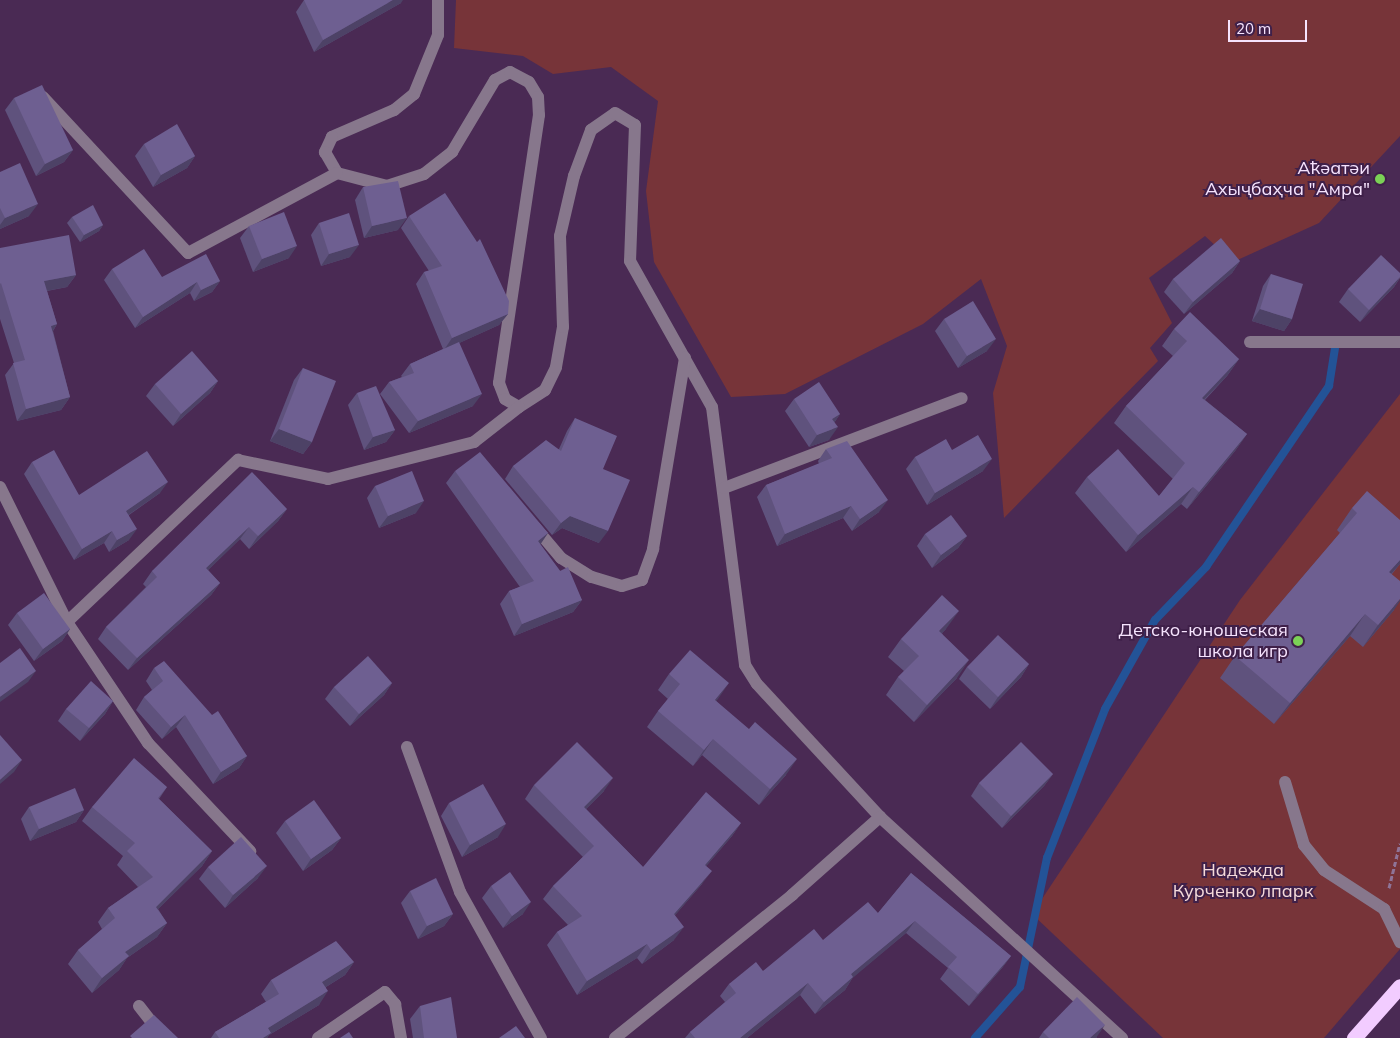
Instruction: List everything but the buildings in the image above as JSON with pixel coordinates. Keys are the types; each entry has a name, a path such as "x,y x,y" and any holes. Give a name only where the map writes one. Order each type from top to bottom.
{"highway":[{"path":"1354,1038 1400,986"}],"street":[{"path":"336,174 325,152 332,137 394,110 414,94 438,35 438,0"},
{"path":"43,97 188,253 336,174 387,186 424,174 452,152 495,80 510,72 529,82 538,97 539,115 499,383 505,399 519,407"},
{"path":"67,622 238,460 328,479 474,442 519,407 545,390 556,367 563,327 560,236 574,176 591,130 615,113 635,125 638,139 630,261 712,407 724,488 745,665 757,684 880,817 1122,1038"},
{"path":"1250,342 1400,342"},
{"path":"523,513 561,558 592,577 622,586 642,580 653,549 685,358"},
{"path":"724,488 962,398"},
{"path":"474,442 483,458"},
{"path":"0,487 67,622 148,743 254,855"},
{"path":"407,748 460,892 541,1038"},
{"path":"1285,782 1304,845 1324,870 1384,909 1400,942"},
{"path":"615,1038 792,895 880,817"},
{"path":"318,1038 385,992 395,1004 401,1038"},
{"path":"139,1006 164,1038"}],"path":[{"path":"1384,909 1400,843"}],"green space":[{"path":"456,0 1400,0 1400,136 1319,223 1233,262 1205,236 1149,278 1172,323 1150,348 1158,361 1004,518 993,393 1007,346 981,279 923,324 785,394 731,397 654,262 646,191 658,101 611,67 553,74 523,56 454,48"},
{"name":"Надежда Курченко лпарк","path":"1400,394 1400,949 1324,1038 1163,1038 1032,914 1240,600"}],"waterway":[{"path":"975,1038 1020,987 1047,858 1105,709 1155,620 1206,567 1329,386 1336,342"}],"place":[{"name":"Аҟәатәи Ахыҷбаҳча \"Амра\"","path":"1380,179"},
{"name":"Детско-юношеская школа игр","path":"1298,641"}]}
